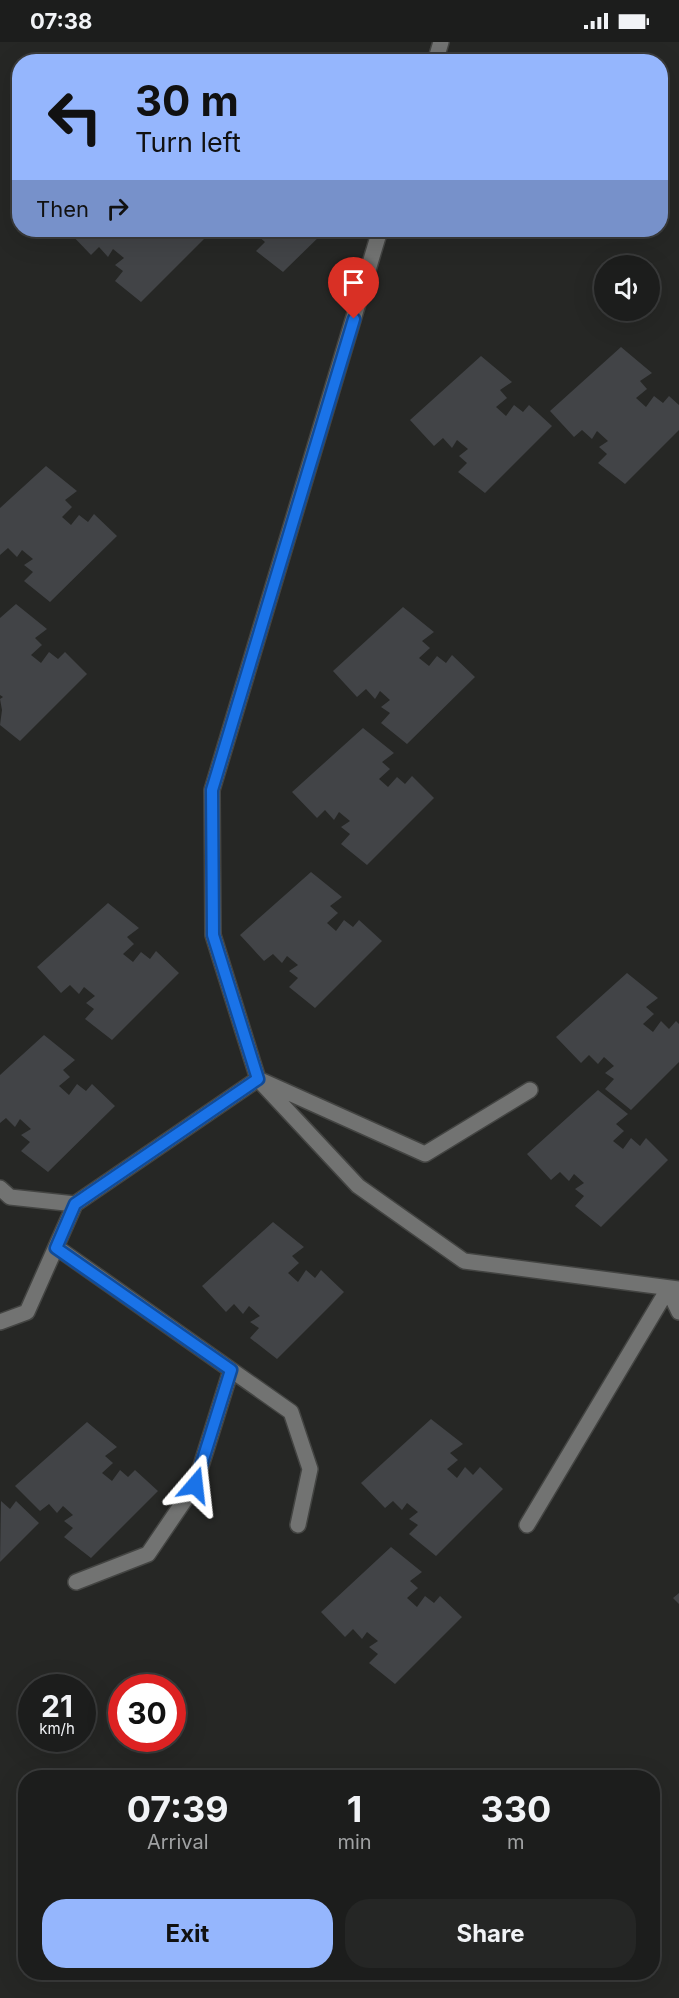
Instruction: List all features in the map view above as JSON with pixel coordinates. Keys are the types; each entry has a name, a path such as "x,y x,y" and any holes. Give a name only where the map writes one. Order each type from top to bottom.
{"street":[{"path":"378,237 212,790 213,935 258,1079 358,1186 464,1261 673,1289"},
{"path":"258,1079 425,1154 530,1090"},
{"path":"0,1322 27,1312 75,1204 258,1079"},
{"path":"0,1188 10,1197 75,1204"},
{"path":"56,1248 291,1412 310,1469 298,1525"},
{"path":"673,1289 679,1312"},
{"path":"527,1525 673,1289"},
{"path":"76,1582 147,1554 195,1485 231,1370"}],"building":[{"path":"74,237 206,237 141,302 115,281 123,271 115,265 124,258 113,249 108,257 99,247 91,255"},
{"path":"259,237 319,237 283,272 256,251 265,242"},
{"path":"621,347 652,373 640,381 647,389 636,398 646,407 654,396 663,403 669,396 679,405 679,430 625,484 598,463 607,454 599,447 608,441 597,431 592,439 582,430 574,437 550,411"},
{"path":"481,356 512,382 500,390 507,398 496,407 506,416 514,405 523,412 529,405 552,426 485,493 458,472 467,463 459,456 468,449 457,440 452,448 443,438 434,446 410,420"},
{"path":"46,466 77,491 65,500 72,507 62,517 71,525 79,515 88,522 94,514 117,536 50,602 24,581 33,572 24,565 33,559 22,550 17,557 8,548 0,555 0,508"},
{"path":"16,604 47,629 35,638 42,645 31,655 41,663 49,652 58,659 65,652 87,674 20,741 0,725 2,710 0,699 3,697 0,695 0,618"},
{"path":"403,607 434,632 422,641 430,648 419,658 429,666 437,656 446,663 452,655 475,677 407,744 381,723 390,713 381,707 390,700 380,691 375,699 366,689 357,697 333,671"},
{"path":"363,728 394,753 382,762 390,769 379,779 388,787 397,777 405,784 412,776 434,798 367,865 341,844 350,834 341,827 350,821 339,812 334,820 325,810 317,818 292,792"},
{"path":"311,872 342,897 330,906 338,913 327,923 336,931 344,920 353,927 359,920 382,941 315,1008 289,987 298,978 289,971 298,965 287,956 282,963 273,954 264,961 240,935"},
{"path":"108,903 139,928 127,937 134,944 123,954 133,962 141,952 150,959 156,951 179,973 112,1040 85,1019 94,1009 86,1003 95,996 84,987 79,994 70,985 61,993 37,967"},
{"path":"627,973 658,998 646,1007 654,1014 643,1024 653,1032 661,1021 669,1029 676,1021 679,1024 679,1062 631,1110 605,1089 614,1079 605,1073 614,1066 604,1057 598,1064 589,1055 581,1063 556,1037"},
{"path":"44,1035 75,1060 63,1070 70,1077 59,1086 69,1095 77,1084 86,1091 92,1084 115,1106 48,1172 21,1151 30,1142 21,1135 31,1129 20,1119 15,1127 6,1118 0,1123 0,1075"},
{"path":"598,1090 628,1114 616,1124 624,1131 613,1141 623,1149 631,1138 640,1146 646,1138 668,1160 601,1227 575,1206 584,1196 575,1189 584,1183 574,1174 569,1181 560,1172 551,1180 527,1154"},
{"path":"273,1222 304,1247 292,1256 299,1263 288,1273 298,1282 306,1270 315,1278 321,1270 344,1292 277,1359 250,1338 259,1328 250,1322 260,1316 249,1306 243,1314 234,1304 226,1312 202,1286"},
{"path":"431,1419 463,1444 450,1453 458,1460 447,1469 457,1478 465,1467 473,1475 480,1467 503,1489 436,1556 409,1534 418,1525 409,1519 418,1512 407,1503 402,1510 393,1501 385,1508 361,1483"},
{"path":"87,1422 117,1447 105,1456 113,1463 102,1473 112,1481 120,1470 128,1477 135,1470 158,1491 91,1558 64,1537 73,1528 64,1521 73,1515 63,1506 57,1513 49,1504 40,1511 15,1486"},
{"path":"1,1501 10,1509 16,1501 39,1523 0,1562"},
{"path":"391,1547 422,1572 410,1581 418,1588 407,1598 417,1607 425,1596 434,1603 440,1596 462,1617 395,1684 369,1663 378,1654 369,1647 378,1641 367,1632 362,1639 353,1629 345,1637 321,1612"},
{"path":"679,1593 679,1604 673,1598"}],"route":[{"path":"195,1485 231,1370 56,1248 75,1204 258,1079 213,935 212,790 354,319"}]}
